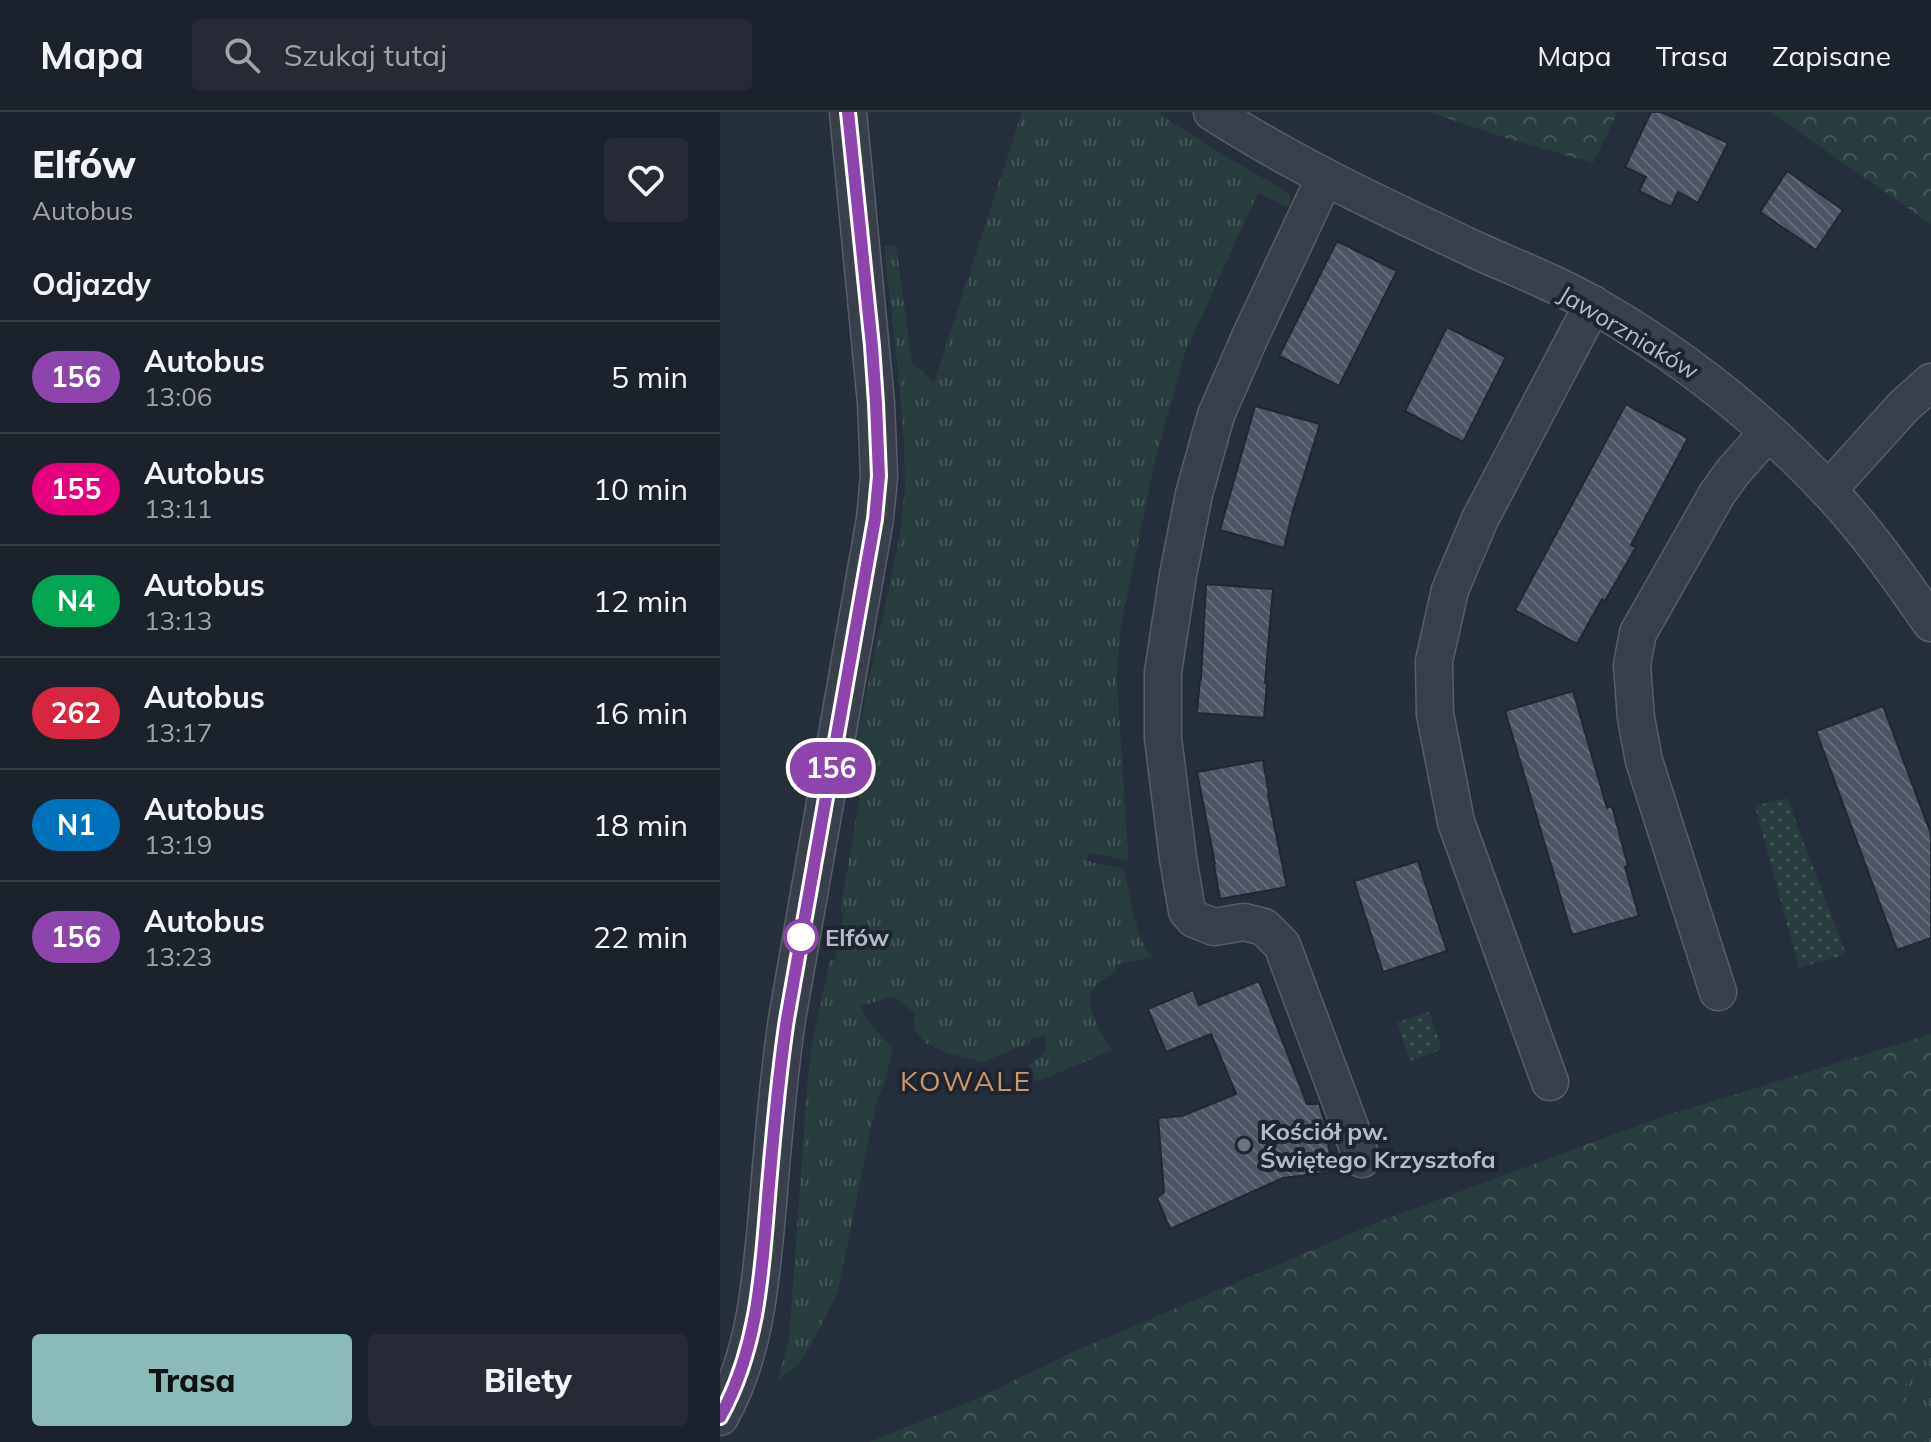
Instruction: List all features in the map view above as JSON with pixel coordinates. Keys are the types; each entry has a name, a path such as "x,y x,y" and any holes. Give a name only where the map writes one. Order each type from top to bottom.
{"street":[{"path":"720,1417 739,1380 754,1328 787,1019 875,519 879,476 876,403 848,112"},
{"name":"Jaworzniaków","path":"1212,112 1253,138 1371,201 1593,304 1661,346 1768,432 1828,490 1893,569 1931,623"},
{"path":"1325,177 1216,415 1194,494 1178,575 1163,672 1163,738 1187,911 1194,919 1214,927 1244,922 1264,927 1282,945 1362,1159"},
{"path":"1550,1082 1456,822 1435,714 1434,661 1450,590 1480,519 1593,304"},
{"path":"1828,490 1904,406 1931,382"},
{"path":"1718,992 1644,761 1636,718 1632,665 1638,633 1717,494 1768,432"}],"green space":[{"path":"1022,112 1157,112 1290,196 1290,208 1258,193 1185,353 1155,461 1120,631 1117,678 1129,848 1127,860 1089,853 1087,861 1125,869 1138,929 1147,951 1153,957 1115,965 1116,971 1096,985 1091,994 1095,1019 1112,1050 1036,1082 1028,1066 1047,1051 1045,1036 1031,1038 1031,1044 983,1062 947,1053 926,1043 914,1029 914,1012 894,996 861,1006 866,1019 893,1048 885,1083 877,1099 838,1292 799,1365 778,1380 789,1339 811,1049 830,960 835,960 844,913 840,912 859,801 856,740 900,535 905,487 904,442 884,246 896,245 912,362 934,382"},
{"path":"1430,112 1618,112 1593,163"},
{"path":"1770,112 1931,112 1931,224"},
{"path":"1787,798 1846,954 1799,968 1755,806"},
{"path":"1429,1012 1442,1049 1410,1061 1397,1022"},
{"path":"1931,1034 1931,1351 1902,1389 1925,1442 869,1442 969,1402 1071,1353 1378,1222 1658,1118"},
{"path":"1931,1351 1931,1442 1925,1442 1902,1389"}],"building":[{"path":"1651,112 1661,112 1728,143 1698,203 1678,192 1671,207 1639,191 1646,177 1625,167"},
{"path":"1787,171 1843,210 1816,250 1760,212"},
{"path":"1337,241 1397,271 1339,386 1279,356"},
{"path":"1447,327 1506,357 1463,442 1405,411"},
{"path":"1626,404 1688,438 1631,545 1636,547 1577,644 1515,610"},
{"path":"1255,406 1320,424 1284,548 1220,530"},
{"path":"1206,584 1273,589 1264,718 1197,713"},
{"path":"1573,691 1607,808 1612,806 1639,916 1572,935 1505,711"},
{"path":"1883,706 1931,834 1931,938 1897,950 1816,731"},
{"path":"1263,760 1287,887 1220,899 1197,772"},
{"path":"1418,861 1447,951 1383,972 1354,881"},
{"name":"Kościół pw. Świętego Krzysztofa","path":"1259,981 1307,1104 1319,1104 1333,1172 1283,1178 1170,1229 1157,1198 1164,1192 1158,1118 1182,1116 1236,1094 1211,1034 1166,1052 1148,1009 1193,990 1199,1005"}],"bus line":[{"name":"156","path":"720,1417 739,1380 754,1328 787,1019 875,519 879,476 876,403 848,112"}],"place":[{"name":"Elfów","path":"801,937"},
{"name":"Kościół pw. Świętego Krzysztofa","path":"1244,1145"}],"district":[{"name":"KOWALE","path":"966,1080"}]}
